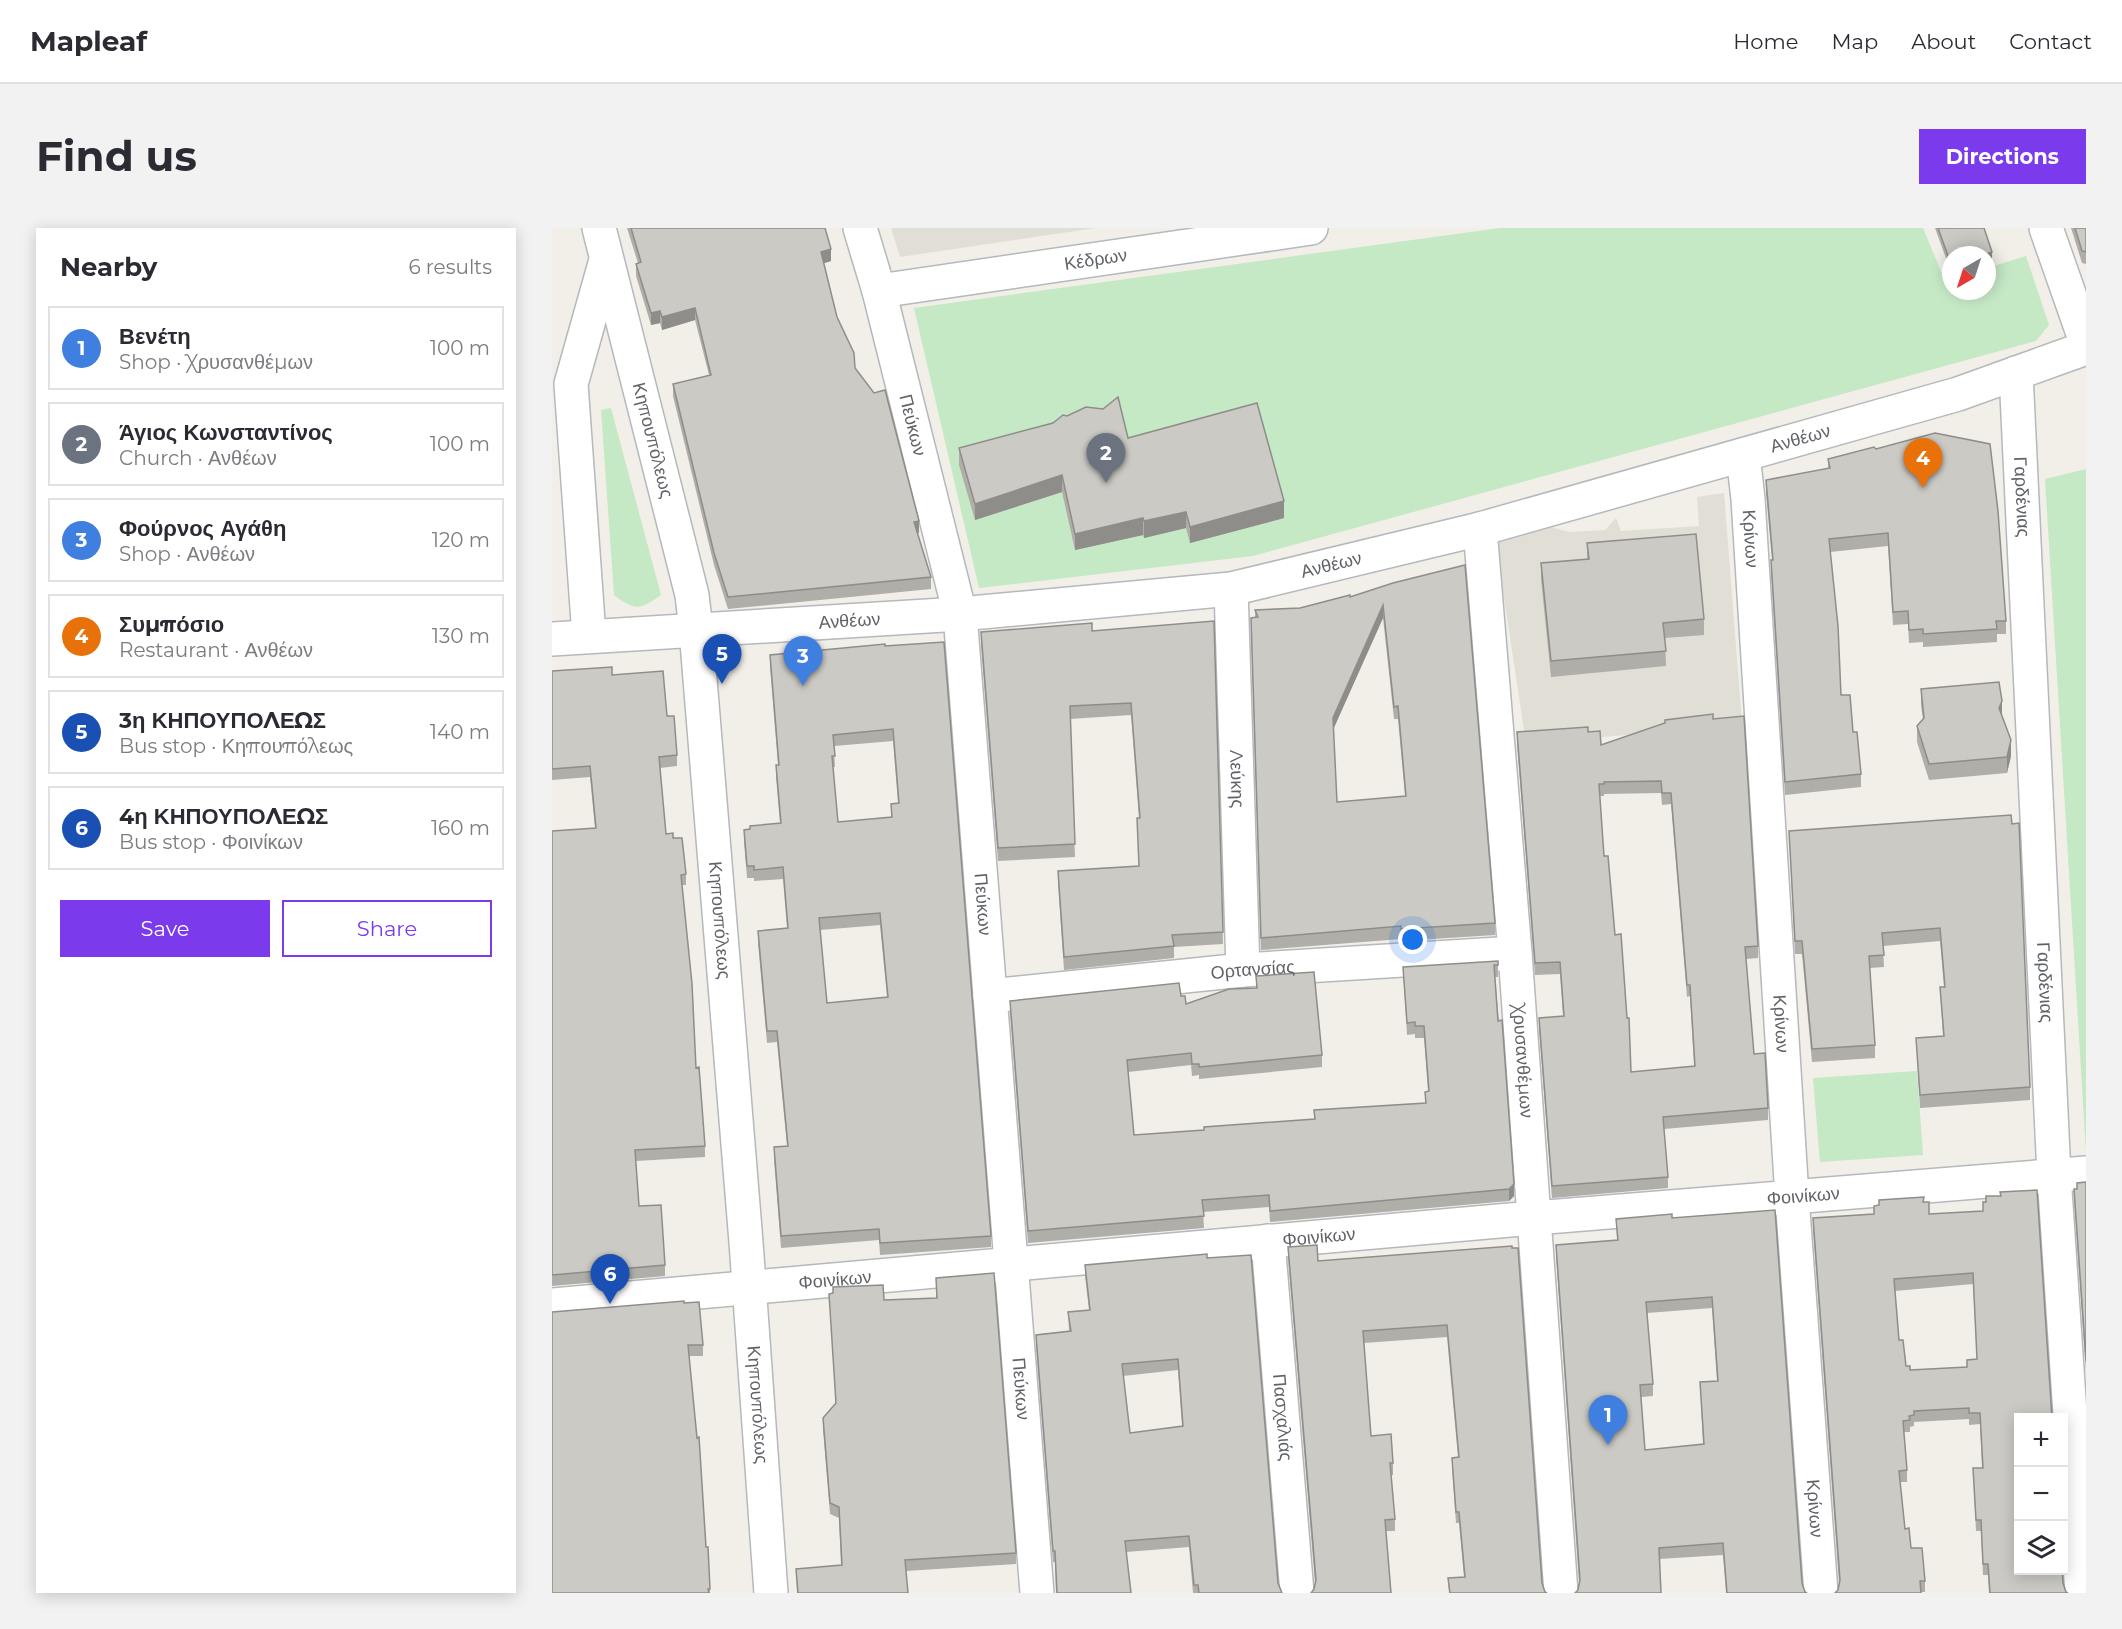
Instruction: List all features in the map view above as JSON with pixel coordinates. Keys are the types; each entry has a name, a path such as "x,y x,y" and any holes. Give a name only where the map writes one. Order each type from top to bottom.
{"street":[{"name":"Πεύκων","path":"860,228 879,291 960,614 1037,1593"},
{"name":"Κέδρων","path":"879,291 1311,228"},
{"path":"2046,228 2086,342"},
{"name":"Κηπουπόλεως","path":"603,243 692,595 750,1288 771,1593"},
{"name":"Κηπουπόλεως","path":"589,636 571,384 603,243"},
{"name":"Ανθέων","path":"552,639 960,614 1231,588 1479,529 1958,394 2086,348"},
{"name":"Γαρδένιας","path":"2016,373 2054,1175 2082,1593"},
{"name":"Κρίνων","path":"1743,454 1748,499 1792,1197 1821,1593"},
{"name":"Χρυσανθέμων","path":"1479,529 1515,953 1562,1593"},
{"name":"Λεύκης","path":"1231,588 1243,970"},
{"name":"Ορτανσίας","path":"990,996 1243,970 1515,953"},
{"name":"Φοινίκων","path":"552,1305 1534,1218 2086,1173"},
{"name":"Πασχαλιάς","path":"1268,1241 1297,1593"}],"shaded area":[{"path":"891,228 1096,228 900,257"},
{"path":"1724,493 1742,723 1665,732 1526,743 1495,538 1551,527 1569,532 1605,530 1616,518 1621,531 1699,526 1697,497"}],"green space":[{"path":"1500,228 1923,228 1942,274 1942,300 1996,300 1996,265 2026,256 2049,325 2036,341 1253,556 979,588 914,308"},
{"path":"611,408 661,595 648,604 638,607 627,604 614,595 601,410"},
{"path":"2086,469 2086,1152 2045,479"},
{"path":"1917,1071 1923,1155 1820,1162 1813,1078"}],"building":[{"path":"631,228 825,228 831,249 821,252 837,317 854,353 855,368 874,393 885,390 919,521 914,522 931,577 728,597 714,553 673,384 711,375 695,308 662,317 660,311 651,313 636,264 641,262"},
{"path":"1938,228 1984,228 1990,246 1944,246"},
{"path":"2075,228 2086,228 2086,252 2082,251"},
{"path":"1118,397 1128,438 1257,403 1284,501 1190,527 1186,512 1144,521 1143,518 1075,534 1062,475 975,504 959,448 1053,423 1063,415 1067,416 1086,407 1103,409"},
{"path":"1935,433 1990,444 1998,511 2006,621 1996,621 1997,629 1923,634 1923,629 1909,630 1908,611 1893,612 1888,533 1829,539 1838,626 1841,695 1850,695 1853,732 1857,732 1861,774 1785,782 1771,560 1773,560 1766,480 1830,468 1828,459"},
{"path":"1696,534 1704,619 1663,623 1666,651 1551,661 1541,563 1589,559 1587,543"},
{"path":"1465,565 1495,923 1401,929 1401,926 1261,938 1251,618 1258,617 1255,610 1300,608 1350,595 1350,597 1393,583","holes":["1383,605 1394,707 1398,706 1406,796 1337,802 1333,718"]},
{"path":"1214,621 1223,932 1172,935 1174,946 1064,957 1058,871 1139,866 1137,818 1140,818 1131,703 1070,706 1075,844 998,848 981,632 1092,623 1092,631"},
{"path":"944,642 991,1236 880,1243 879,1229 781,1236 774,1147 788,1146 777,1031 767,1031 758,931 788,928 783,867 754,870 754,866 747,866 744,830 750,829 750,826 781,823 770,655 885,644 885,646","holes":["893,729 899,803 891,804 892,817 838,822 832,756 835,756 833,735","880,913 888,997 827,1003 819,918"]},
{"path":"612,667 612,675 663,671 667,716 674,716 677,755 659,757 666,834 673,833 673,838 682,838 686,874 681,875 692,984 696,1068 699,1067 705,1146 635,1150 639,1206 661,1205 665,1265 552,1275 552,831 596,828 590,766 552,769 552,671"},
{"path":"1999,682 2002,701 1999,708 2011,740 2007,757 1929,764 1917,726 1924,718 1921,689"},
{"path":"1713,714 1713,719 1744,716 1758,946 1745,947 1754,1054 1765,1053 1768,1108 1663,1117 1668,1177 1552,1186 1539,1018 1564,1016 1560,962 1535,963 1517,732 1588,727 1588,732 1600,731 1601,745 1665,723 1665,720","holes":["1661,781 1662,793 1671,793 1687,985 1690,985 1695,1066 1631,1072 1629,1018 1627,1018 1621,934 1615,935 1608,856 1604,856 1599,784"]},
{"path":"2011,815 2012,824 2019,823 2030,1087 1920,1095 1916,1038 1944,1036 1940,987 1945,987 1940,928 1882,933 1884,955 1869,956 1875,1045 1812,1049 1802,941 1795,941 1789,831"},
{"path":"1498,961 1498,965 1494,965 1498,1021 1502,1020 1514,1184 1509,1189 1270,1211 1269,1195 1202,1200 1204,1216 1028,1231 1010,1001 1179,983 1181,996 1185,996 1186,1004 1229,989 1257,988 1256,976 1314,972 1322,1055 1199,1067 1199,1064 1192,1064 1191,1053 1127,1060 1134,1135 1204,1130 1204,1127 1315,1119 1314,1110 1426,1103 1425,1092 1429,1091 1424,1026 1415,1026 1415,1022 1407,1023 1403,967"},
{"path":"2086,1182 2086,1361 2074,1189 2077,1189 2077,1183"},
{"path":"2037,1190 2052,1413 2014,1413 2014,1575 2062,1575 2068,1593 1990,1593 1988,1564 1983,1564 1981,1520 1976,1520 1973,1468 1983,1468 1980,1413 1969,1413 1969,1408 1914,1411 1914,1415 1909,1416 1910,1420 1903,1421 1907,1470 1899,1471 1905,1529 1909,1528 1911,1548 1922,1548 1925,1581 1920,1581 1921,1593 1835,1593 1840,1580 1813,1218 1874,1214 1874,1206 1879,1205 1879,1200 1924,1197 1923,1202 1929,1202 1929,1214 1983,1211 1986,1196 2001,1196 2000,1192","holes":["1973,1273 1977,1359 1967,1360 1967,1367 1910,1370 1910,1366 1906,1366 1903,1340 1899,1340 1894,1279"]},
{"path":"1775,1210 1802,1583 1807,1593 1727,1593 1723,1543 1659,1548 1661,1593 1575,1593 1580,1580 1556,1245 1618,1240 1616,1219 1672,1214 1672,1218","holes":["1712,1297 1718,1381 1700,1382 1704,1444 1645,1450 1640,1385 1653,1384 1646,1302"]},
{"path":"1317,1245 1318,1261 1512,1246 1512,1248 1518,1248 1542,1583 1547,1593 1450,1593 1448,1578 1465,1577 1459,1512 1456,1512 1452,1458 1459,1457 1447,1325 1363,1331 1371,1436 1391,1434 1393,1463 1390,1463 1395,1519 1385,1520 1391,1593 1311,1593 1316,1580 1288,1247"},
{"path":"1207,1254 1207,1258 1251,1255 1278,1583 1282,1593 1199,1593 1198,1585 1194,1585 1189,1536 1125,1541 1131,1593 1057,1593 1036,1335 1071,1331 1068,1312 1090,1310 1085,1265","holes":["1178,1359 1183,1426 1130,1433 1122,1364"]},
{"path":"994,1273 1016,1553 905,1560 908,1593 798,1593 796,1569 842,1565 839,1507 830,1503 823,1418 836,1403 829,1294 833,1293 833,1287 883,1285 884,1300 937,1298 936,1278"},
{"path":"684,1301 684,1303 699,1302 703,1345 688,1345 697,1438 699,1437 706,1547 708,1547 709,1593 552,1593 552,1312"}],"place":[{"name":"Άγιος Κωνσταντίνος","path":"1106,483"},
{"name":"Συμπόσιο","path":"1923,488"},
{"name":"3η ΚΗΠΟΥΠΟΛΕΩΣ","path":"722,684"},
{"name":"Φούρνος Αγάθη","path":"803,686"},
{"name":"4η ΚΗΠΟΥΠΟΛΕΩΣ","path":"610,1304"},
{"name":"Βενέτη","path":"1608,1445"}]}
